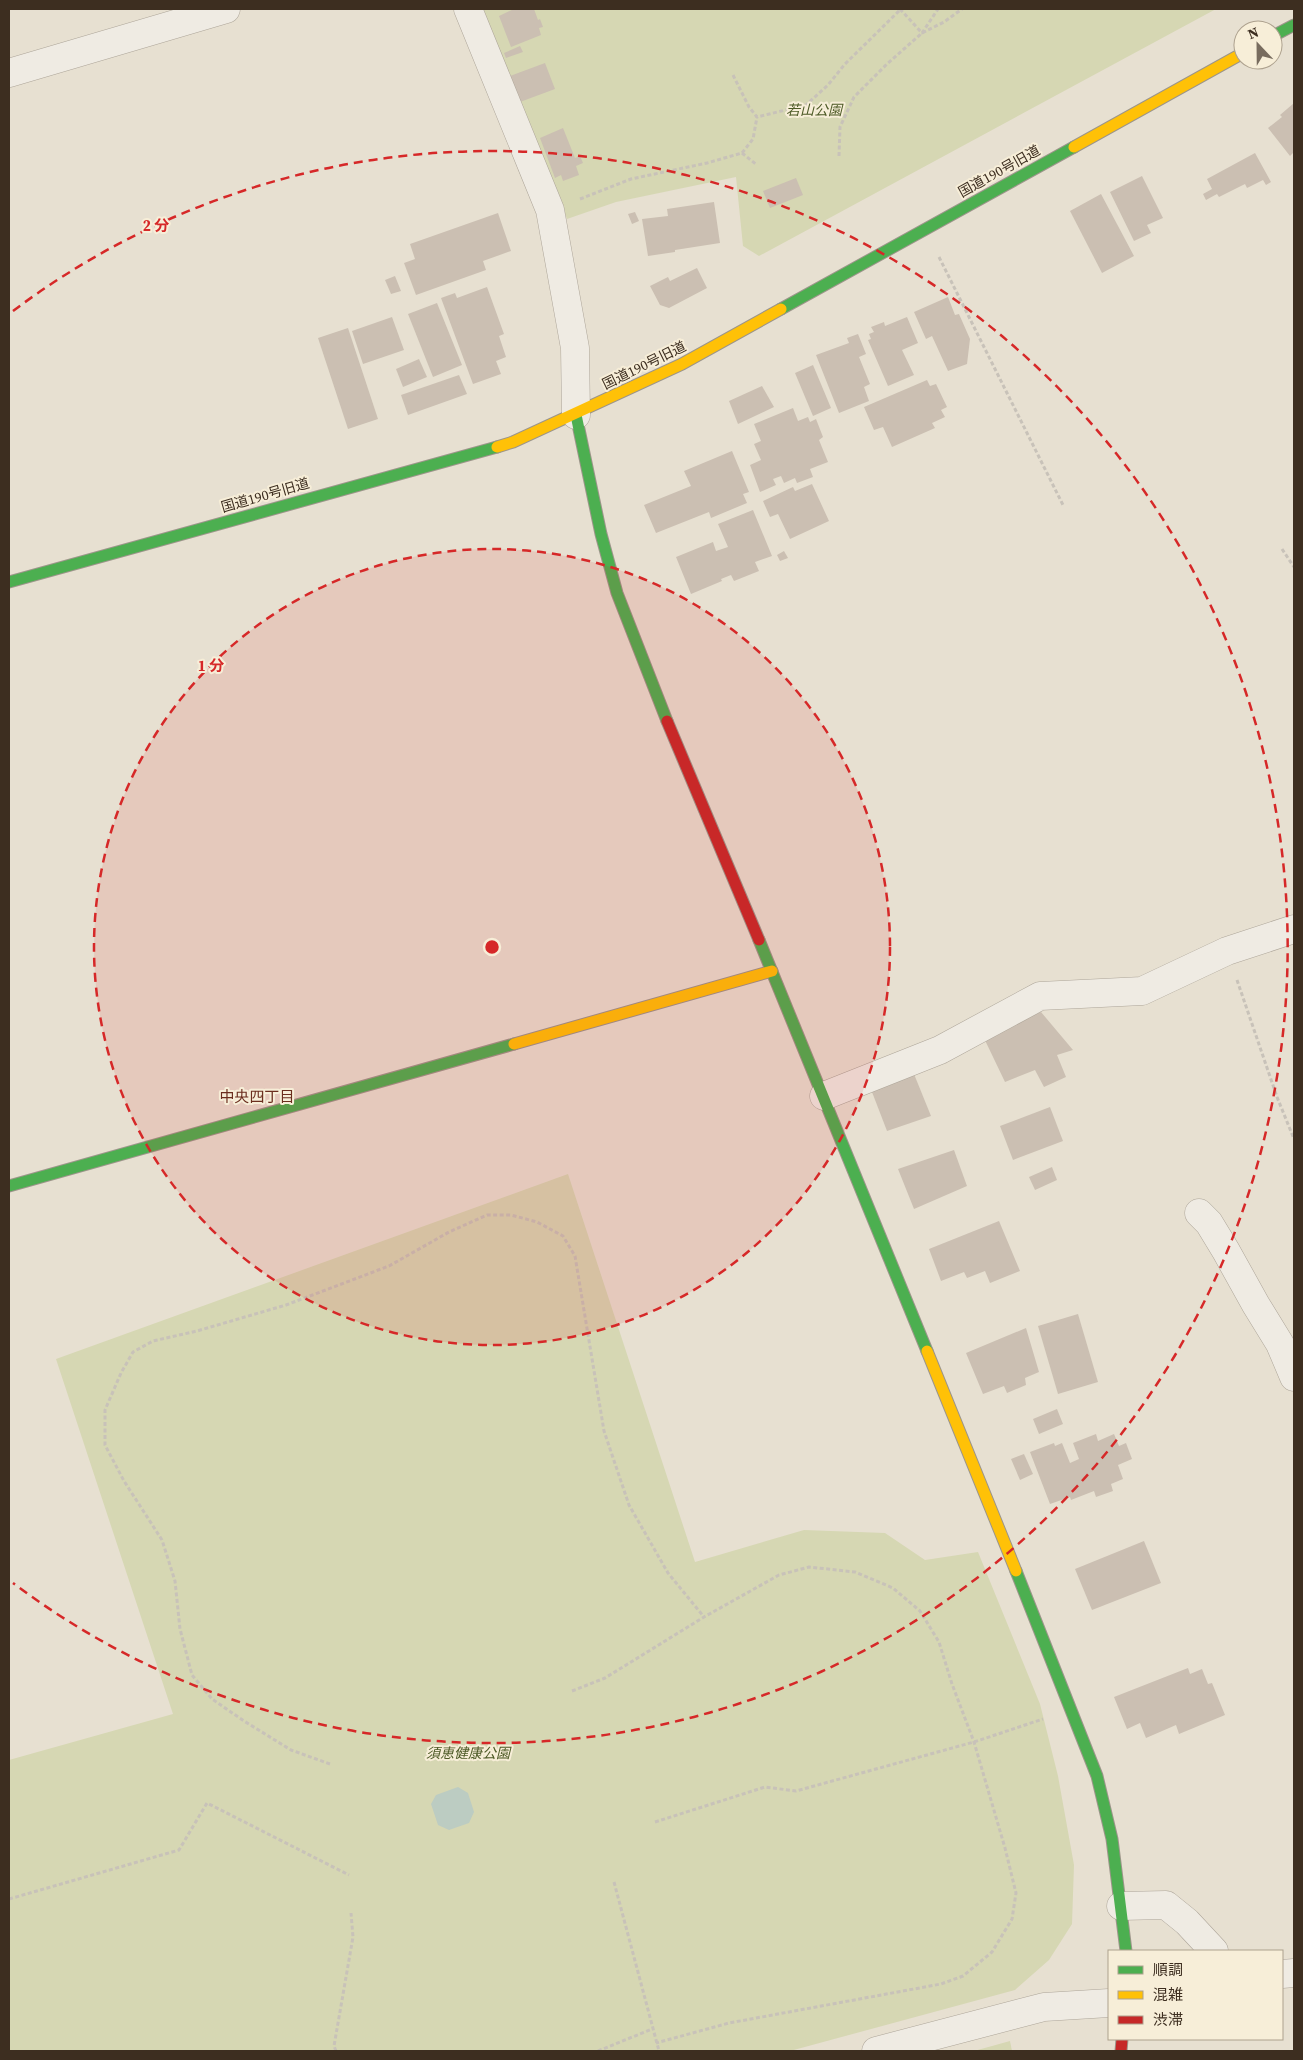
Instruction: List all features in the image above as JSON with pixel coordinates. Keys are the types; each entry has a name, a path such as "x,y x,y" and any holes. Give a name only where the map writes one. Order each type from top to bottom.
{"street":[{"path":"9,73 189,14 226,9"},
{"path":"468,9 550,210 575,348 576,415 617,593 675,743 824,1096 1072,1709 1097,1776 1112,1839 1126,1950"},
{"path":"1283,30 1294,24"},
{"name":"国道190号旧道","path":"9,582 513,442 576,415 682,364 1233,59"},
{"path":"824,1096 940,1050 1040,996 1142,992 1227,950 1294,929"},
{"path":"9,1186 772,971"},
{"path":"1199,1213 1213,1230 1280,1344 1294,1377"},
{"path":"1121,1906 1166,1905 1187,1922 1213,1950"},
{"path":"876,2051 1044,2007 1108,2003"}],"path":[{"path":"757,117 806,105 828,85 845,64 900,9 922,33"},
{"path":"839,156 840,127 854,97 922,33 938,9"},
{"path":"922,33 944,22 962,9"},
{"path":"550,210 631,179 707,163 742,153 753,139 757,117 749,107 734,75"},
{"path":"742,153 757,164"},
{"path":"925,229 1063,505"},
{"path":"1282,549 1294,566"},
{"path":"1227,950 1276,1097 1294,1139"},
{"path":"330,1764 291,1750 244,1721 212,1699 192,1675 180,1629 174,1581 162,1540 124,1481 105,1445 105,1410 121,1373 133,1352 153,1341 196,1331 305,1298 389,1266 449,1232 487,1215 511,1215 537,1222 562,1236 575,1256 604,1431 629,1505 668,1573 704,1617"},
{"path":"572,1692 605,1678 704,1617 779,1576 809,1567 855,1572 892,1588 920,1611 939,1642 952,1684 974,1742 1016,1893 1012,1920 992,1952 963,1976 941,1984 729,2023 656,2043"},
{"path":"655,1822 765,1787 796,1791 974,1742 1072,1709"},
{"path":"9,1899 179,1850 207,1803 349,1875"},
{"path":"614,1882 659,2051"},
{"path":"336,2051 334,2046 353,1937 351,1913"},
{"path":"598,2051 652,2029"}],"green space":[{"name":"若山公園","path":"482,9 1216,9 759,256 743,246 736,177 616,202 567,219"},
{"name":"須恵健康公園","path":"568,1174 695,1562 804,1530 885,1533 925,1560 978,1552 1040,1704 1058,1776 1074,1865 1072,1924 1049,1960 1015,1990 790,2051 9,2051 9,1760 173,1714 56,1359"},
{"path":"1010,2041 1012,2051 974,2051"}],"shaded area":[{"path":"458,1787 468,1793 474,1812 469,1823 449,1830 438,1825 431,1804 436,1795"}],"building":[{"path":"514,9 534,9 543,27 539,28 541,35 511,47 499,16"},
{"path":"520,46 523,52 506,58 504,53"},
{"path":"545,63 555,89 520,102 510,76"},
{"path":"1294,103 1294,152 1290,156 1268,128 1282,117 1280,115"},
{"path":"563,128 575,158 580,156 583,163 576,166 579,175 563,181 561,175 555,178 540,138"},
{"path":"1255,153 1271,182 1266,185 1263,180 1247,188 1245,184 1219,197 1217,194 1206,200 1203,194 1212,189 1207,179"},
{"path":"1142,176 1163,218 1147,225 1151,233 1134,241 1110,192"},
{"path":"796,178 803,195 770,208 763,191"},
{"path":"1101,194 1134,256 1102,273 1070,211"},
{"path":"714,202 720,243 648,256 642,219 668,216 667,209"},
{"path":"635,212 639,221 632,224 628,214"},
{"path":"498,213 511,251 483,261 486,270 416,295 404,263 415,259 410,244"},
{"path":"697,268 707,288 669,308 660,305 650,286 668,277 670,281"},
{"path":"395,276 401,291 391,294 385,280"},
{"path":"487,287 504,334 499,336 506,357 496,361 501,374 473,384 441,298 455,293 457,298"},
{"path":"948,297 955,315 959,314 970,339 967,364 948,371 932,336 926,339 914,312"},
{"path":"437,303 462,365 433,377 408,314"},
{"path":"392,317 404,350 363,364 352,331"},
{"path":"907,317 918,343 902,350 914,375 888,386 868,340 871,339 869,334 874,332 871,327 884,322 885,326"},
{"path":"348,328 378,419 348,429 318,338"},
{"path":"858,334 866,354 859,357 870,384 864,387 869,401 839,413 816,355 849,343 847,338"},
{"path":"419,359 427,377 403,387 396,369"},
{"path":"813,365 831,408 813,416 795,373"},
{"path":"459,375 467,394 408,415 401,395"},
{"path":"927,380 930,386 936,384 947,407 941,410 945,417 932,423 935,428 892,447 883,427 874,430 864,407"},
{"path":"762,386 774,407 738,424 729,401"},
{"path":"793,408 798,421 808,417 810,422 816,419 823,437 819,440 828,462 810,469 813,477 797,483 795,478 784,483 781,476 773,479 776,485 760,492 750,465 761,460 754,444 761,441 754,424"},
{"path":"732,451 749,492 743,494 747,503 711,518 709,512 656,533 644,505 691,486 684,471"},
{"path":"812,484 829,521 790,539 778,514 770,517 763,501 793,487 795,491"},
{"path":"753,510 772,556 755,562 759,571 734,581 731,575 721,579 722,581 691,594 676,557 713,542 716,551 728,547 718,524"},
{"path":"784,551 788,558 780,561 777,555"},
{"path":"1041,1012 1073,1050 1057,1055 1066,1077 1044,1087 1035,1070 1005,1082 982,1034"},
{"path":"914,1074 931,1116 887,1131 872,1092"},
{"path":"1050,1107 1063,1141 1013,1160 1000,1126"},
{"path":"954,1150 967,1186 914,1209 898,1169"},
{"path":"1052,1167 1057,1180 1035,1190 1029,1177"},
{"path":"999,1221 1020,1271 990,1283 985,1271 967,1278 964,1272 941,1281 929,1249"},
{"path":"1078,1314 1098,1382 1058,1394 1038,1326"},
{"path":"1026,1328 1039,1372 1025,1378 1026,1385 1007,1393 1004,1386 983,1394 966,1353"},
{"path":"1057,1409 1063,1424 1039,1434 1033,1419"},
{"path":"1096,1434 1098,1441 1114,1434 1119,1446 1126,1443 1132,1459 1118,1465 1123,1479 1111,1484 1113,1491 1096,1497 1094,1491 1071,1500 1070,1497 1050,1504 1030,1452 1054,1443 1055,1446 1062,1443 1070,1463 1079,1459 1073,1443"},
{"path":"1024,1454 1033,1474 1020,1480 1011,1459"},
{"path":"1144,1541 1161,1583 1092,1610 1075,1569"},
{"path":"1188,1668 1190,1674 1202,1669 1208,1684 1212,1683 1225,1715 1179,1734 1176,1725 1146,1738 1140,1723 1127,1729 1114,1697"}],"traffic: fast":[{"path":"1283,31 1294,25"},
{"path":"781,309 1074,147"},
{"path":"576,415 601,534 617,593 667,721"},
{"path":"9,582 497,447"},
{"path":"759,940 927,1351"},
{"path":"9,1186 514,1044"},
{"path":"1016,1571 1097,1776 1112,1839 1126,1950"}],"traffic: slow":[{"path":"1074,147 1233,59"},
{"path":"497,447 513,442 682,364 781,309"},
{"path":"514,1044 772,971"},
{"path":"927,1351 1016,1571"}],"traffic: jam":[{"path":"667,721 759,940"},
{"path":"1121,2051 1122,2040"}],"district":[{"name":"中央四丁目","path":"257,1096"}]}
